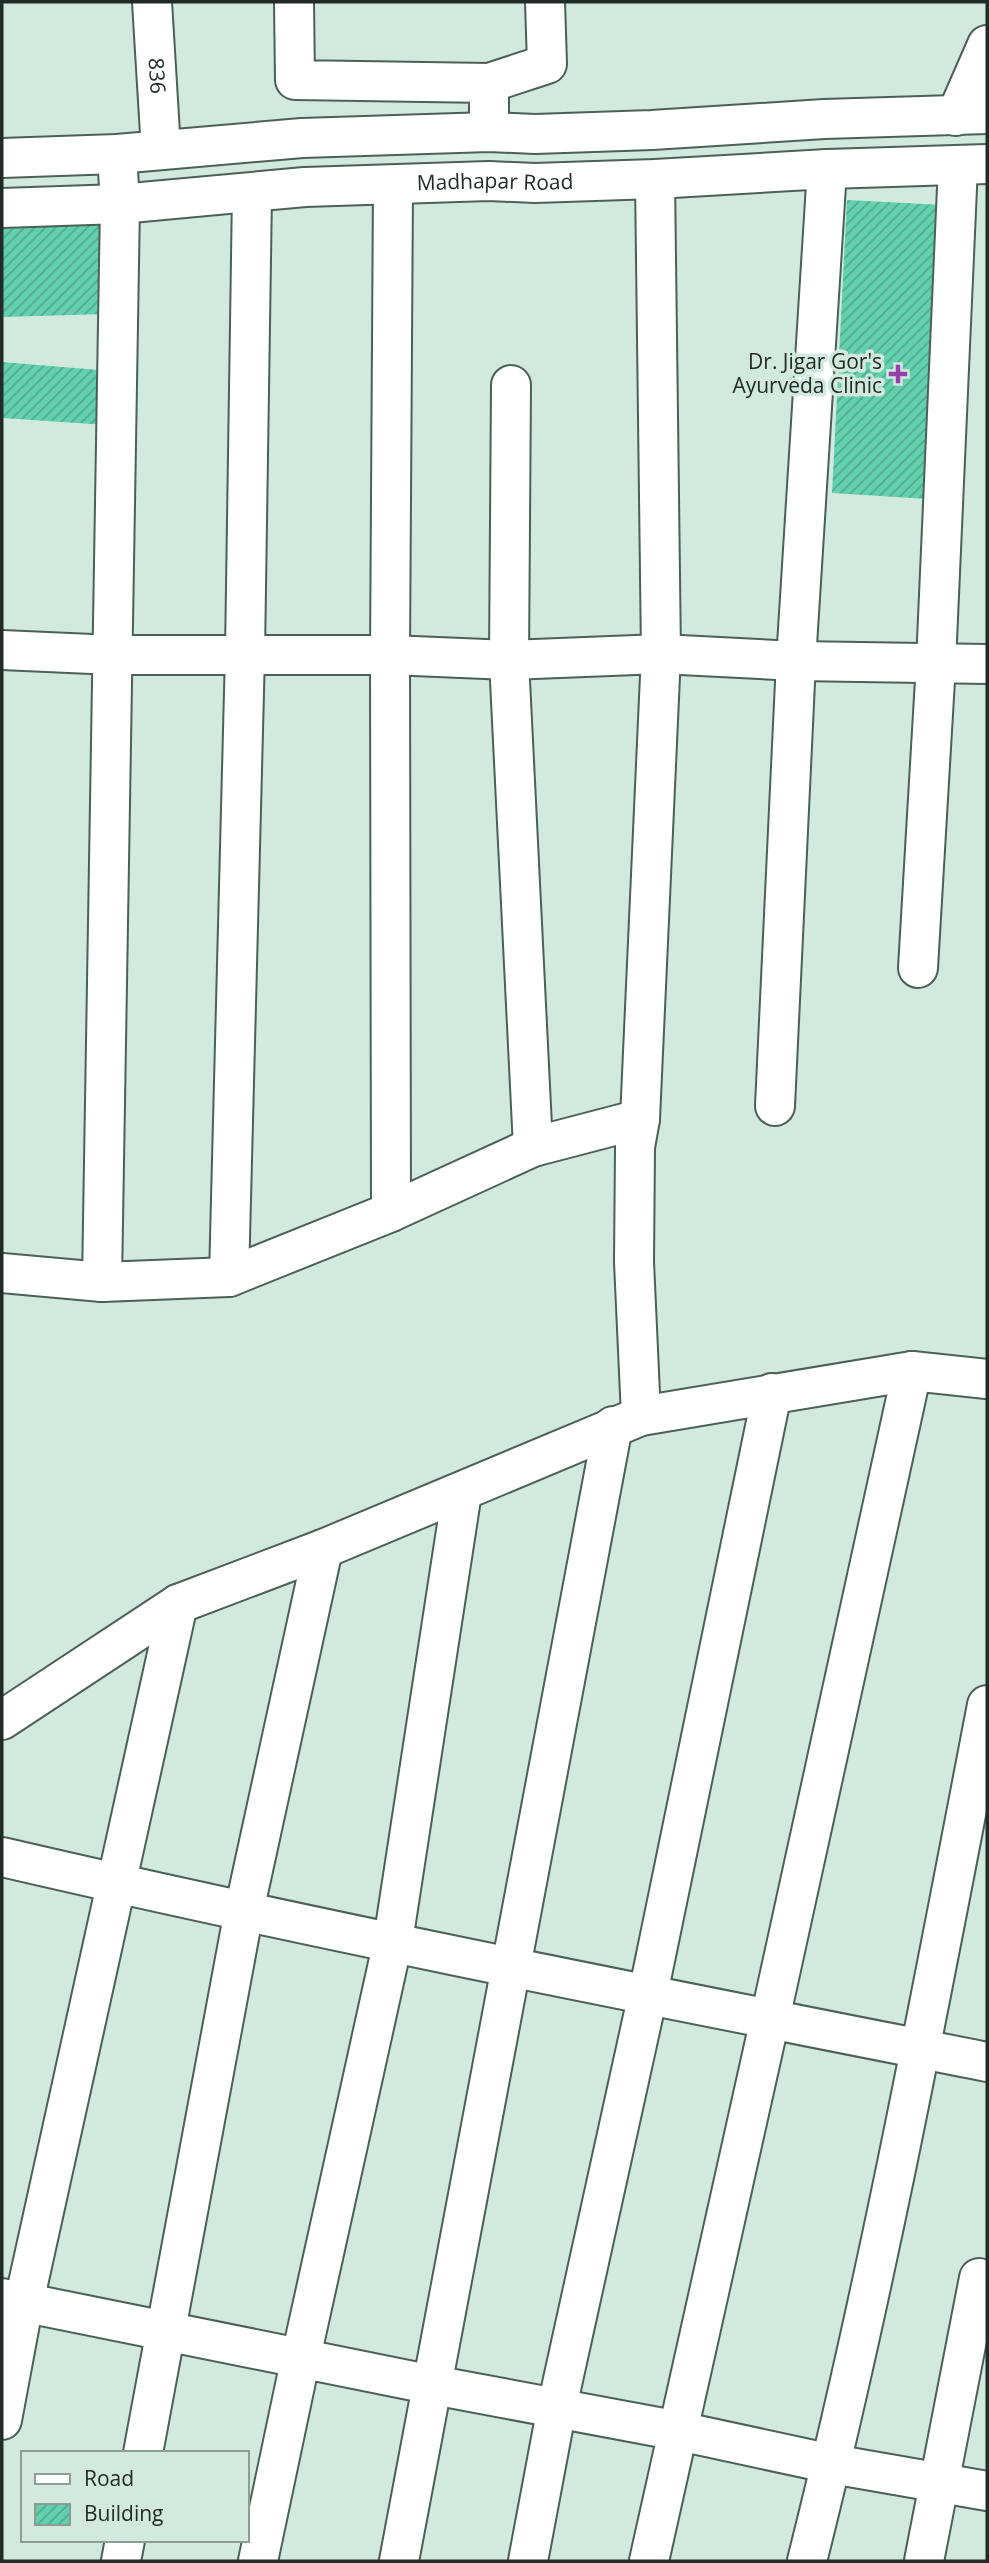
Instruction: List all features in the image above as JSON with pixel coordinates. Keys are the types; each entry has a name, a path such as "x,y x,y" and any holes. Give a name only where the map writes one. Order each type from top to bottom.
{"street":[{"name":"836","path":"152,2 161,150"},
{"path":"294,2 295,80 489,83 547,64 545,2"},
{"path":"2,158 117,154 302,138 652,130 824,119 972,115 987,45"},
{"path":"489,83 489,132"},
{"path":"102,1282 120,204 117,154"},
{"path":"918,968 936,663 973,165"},
{"name":"Madhapar Road","path":"2,208 120,204 305,187 489,181 535,183 973,165"},
{"path":"775,1106 796,661 827,169"},
{"path":"399,2561 510,1967 627,1421 661,654 655,179"},
{"path":"391,1212 393,186"},
{"path":"229,1277 245,653 252,193"},
{"path":"511,385 509,660 533,1147"},
{"path":"2,650 114,655 245,653 509,660 661,654 796,661 987,664"},
{"path":"2,1273 102,1282 229,1277 391,1212 533,1147 638,1133"},
{"path":"649,2561 912,1371"},
{"path":"2,1720 178,1604 323,1549 627,1421 912,1371 987,1379"},
{"path":"528,2561 557,2407 648,1994 772,1394"},
{"path":"258,2561 393,1941 462,1492"},
{"path":"143,2451 244,1910 323,1549"},
{"path":"2,2420 13,2300 117,1884 178,1604"},
{"path":"807,2561 832,2464 920,2049 987,1705"},
{"path":"2,1857 510,1967 987,2062"},
{"path":"924,2561 979,2277"},
{"path":"13,2300 433,2385 679,2431 832,2464 987,2491"},
{"path":"121,2561 125,2542"}],"building":[{"path":"847,200 943,205 928,499 832,493"},
{"path":"102,219 105,314 2,317 2,221"},
{"path":"2,362 111,371 107,425 2,418"}],"place":[{"name":"Dr. Jigar Gor's Ayurveda Clinic","path":"898,374"}]}
